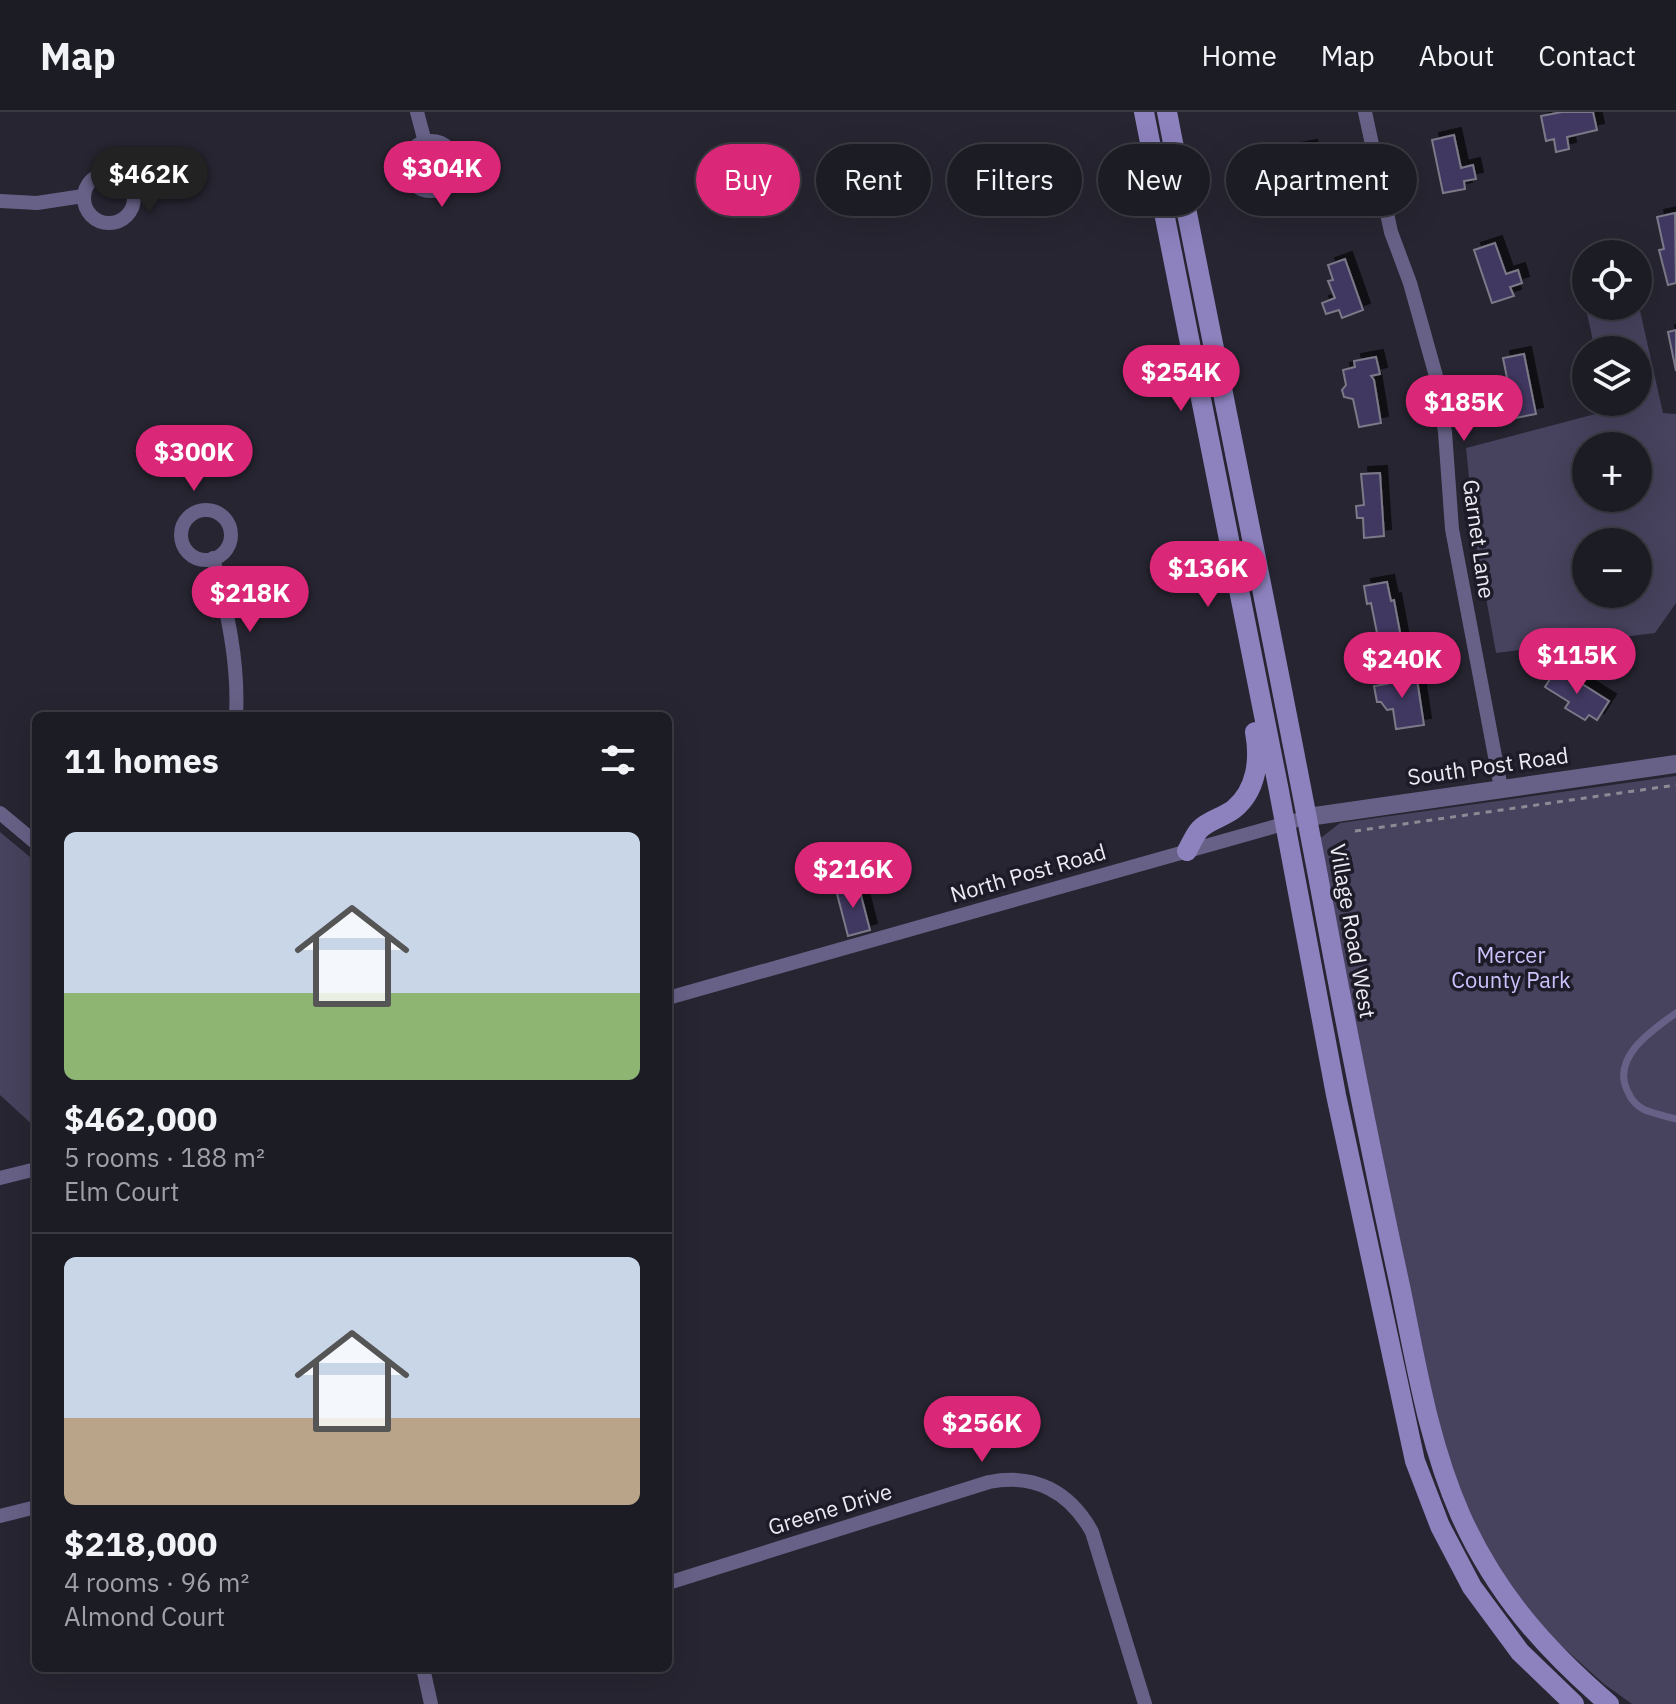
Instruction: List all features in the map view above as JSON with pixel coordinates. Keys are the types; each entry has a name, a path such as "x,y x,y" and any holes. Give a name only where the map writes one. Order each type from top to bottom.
{"main road":[{"path":"1144,112 1336,1095 1415,1461 1440,1526 1472,1587 1520,1652 1574,1704"},
{"name":"Village Road West","path":"1167,112 1308,817 1358,1091 1437,1454 1461,1516 1492,1575 1513,1606 1537,1637 1609,1704"},
{"path":"1187,851 1200,829 1234,808 1247,794 1256,772 1258,748 1190,409 1191,351"}],"street":[{"path":"417,112 425,142"},
{"name":"Garnet Lane","path":"1365,112 1387,217 1426,334 1436,376 1445,432 1452,529 1501,788"},
{"path":"0,201 37,203 83,196"},
{"path":"213,558 228,615 234,658 236,712"},
{"name":"South Post Road","path":"1308,817 1676,764"},
{"path":"0,813 32,840"},
{"name":"North Post Road","path":"672,997 1308,817"},
{"path":"0,1178 32,1170"},
{"name":"Greene Drive","path":"672,1582 989,1482 1026,1480 1059,1493 1072,1503 1087,1524 1144,1704"},
{"path":"0,1516 32,1508"},
{"path":"424,1672 431,1704"}],"lane":[{"path":"1676,1013 1638,1043 1624,1070 1624,1084 1630,1098 1642,1109 1676,1119"}],"path":[{"path":"1355,831 1676,785"}],"green space":[{"path":"1588,320 1642,320 1646,336 1592,336"},
{"path":"1652,364 1663,413 1676,414 1676,603 1655,633 1496,653 1475,537 1466,448 1588,416 1652,416"},
{"name":"Mercer County Park","path":"1676,776 1676,1704 1632,1704 1604,1684 1556,1641 1509,1590 1464,1508 1444,1460 1318,840 1340,823"},
{"path":"0,832 32,859 32,1124 0,1095"}],"building":[{"path":"1593,112 1597,130 1567,137 1569,149 1556,152 1554,139 1546,141 1541,116"},
{"path":"1454,135 1461,168 1473,165 1476,179 1464,181 1465,189 1443,193 1432,140"},
{"path":"1675,213 1676,283 1668,285 1659,250 1664,249 1657,217"},
{"path":"1495,243 1506,274 1518,270 1522,283 1510,287 1514,296 1492,303 1474,250"},
{"path":"1345,259 1363,310 1342,318 1339,310 1326,314 1322,303 1335,298 1328,281 1333,280 1328,265"},
{"path":"1676,330 1676,371 1668,332"},
{"path":"1524,354 1536,414 1515,418 1503,358"},
{"path":"1376,357 1380,374 1371,376 1381,423 1359,427 1353,399 1344,397 1342,390 1346,385 1343,370 1355,367 1354,361"},
{"path":"1380,473 1384,536 1364,538 1363,518 1357,518 1356,506 1364,505 1361,474"},
{"path":"1387,582 1391,601 1394,600 1402,643 1380,647 1379,644 1375,645 1373,634 1377,633 1364,586"},
{"path":"1557,668 1609,701 1597,720 1589,715 1585,720 1565,708 1569,702 1545,687"},
{"path":"1416,673 1424,725 1396,729 1393,709 1387,710 1381,702 1377,702 1374,686 1387,684 1386,677"},
{"path":"858,884 870,930 848,936 836,890"}]}
